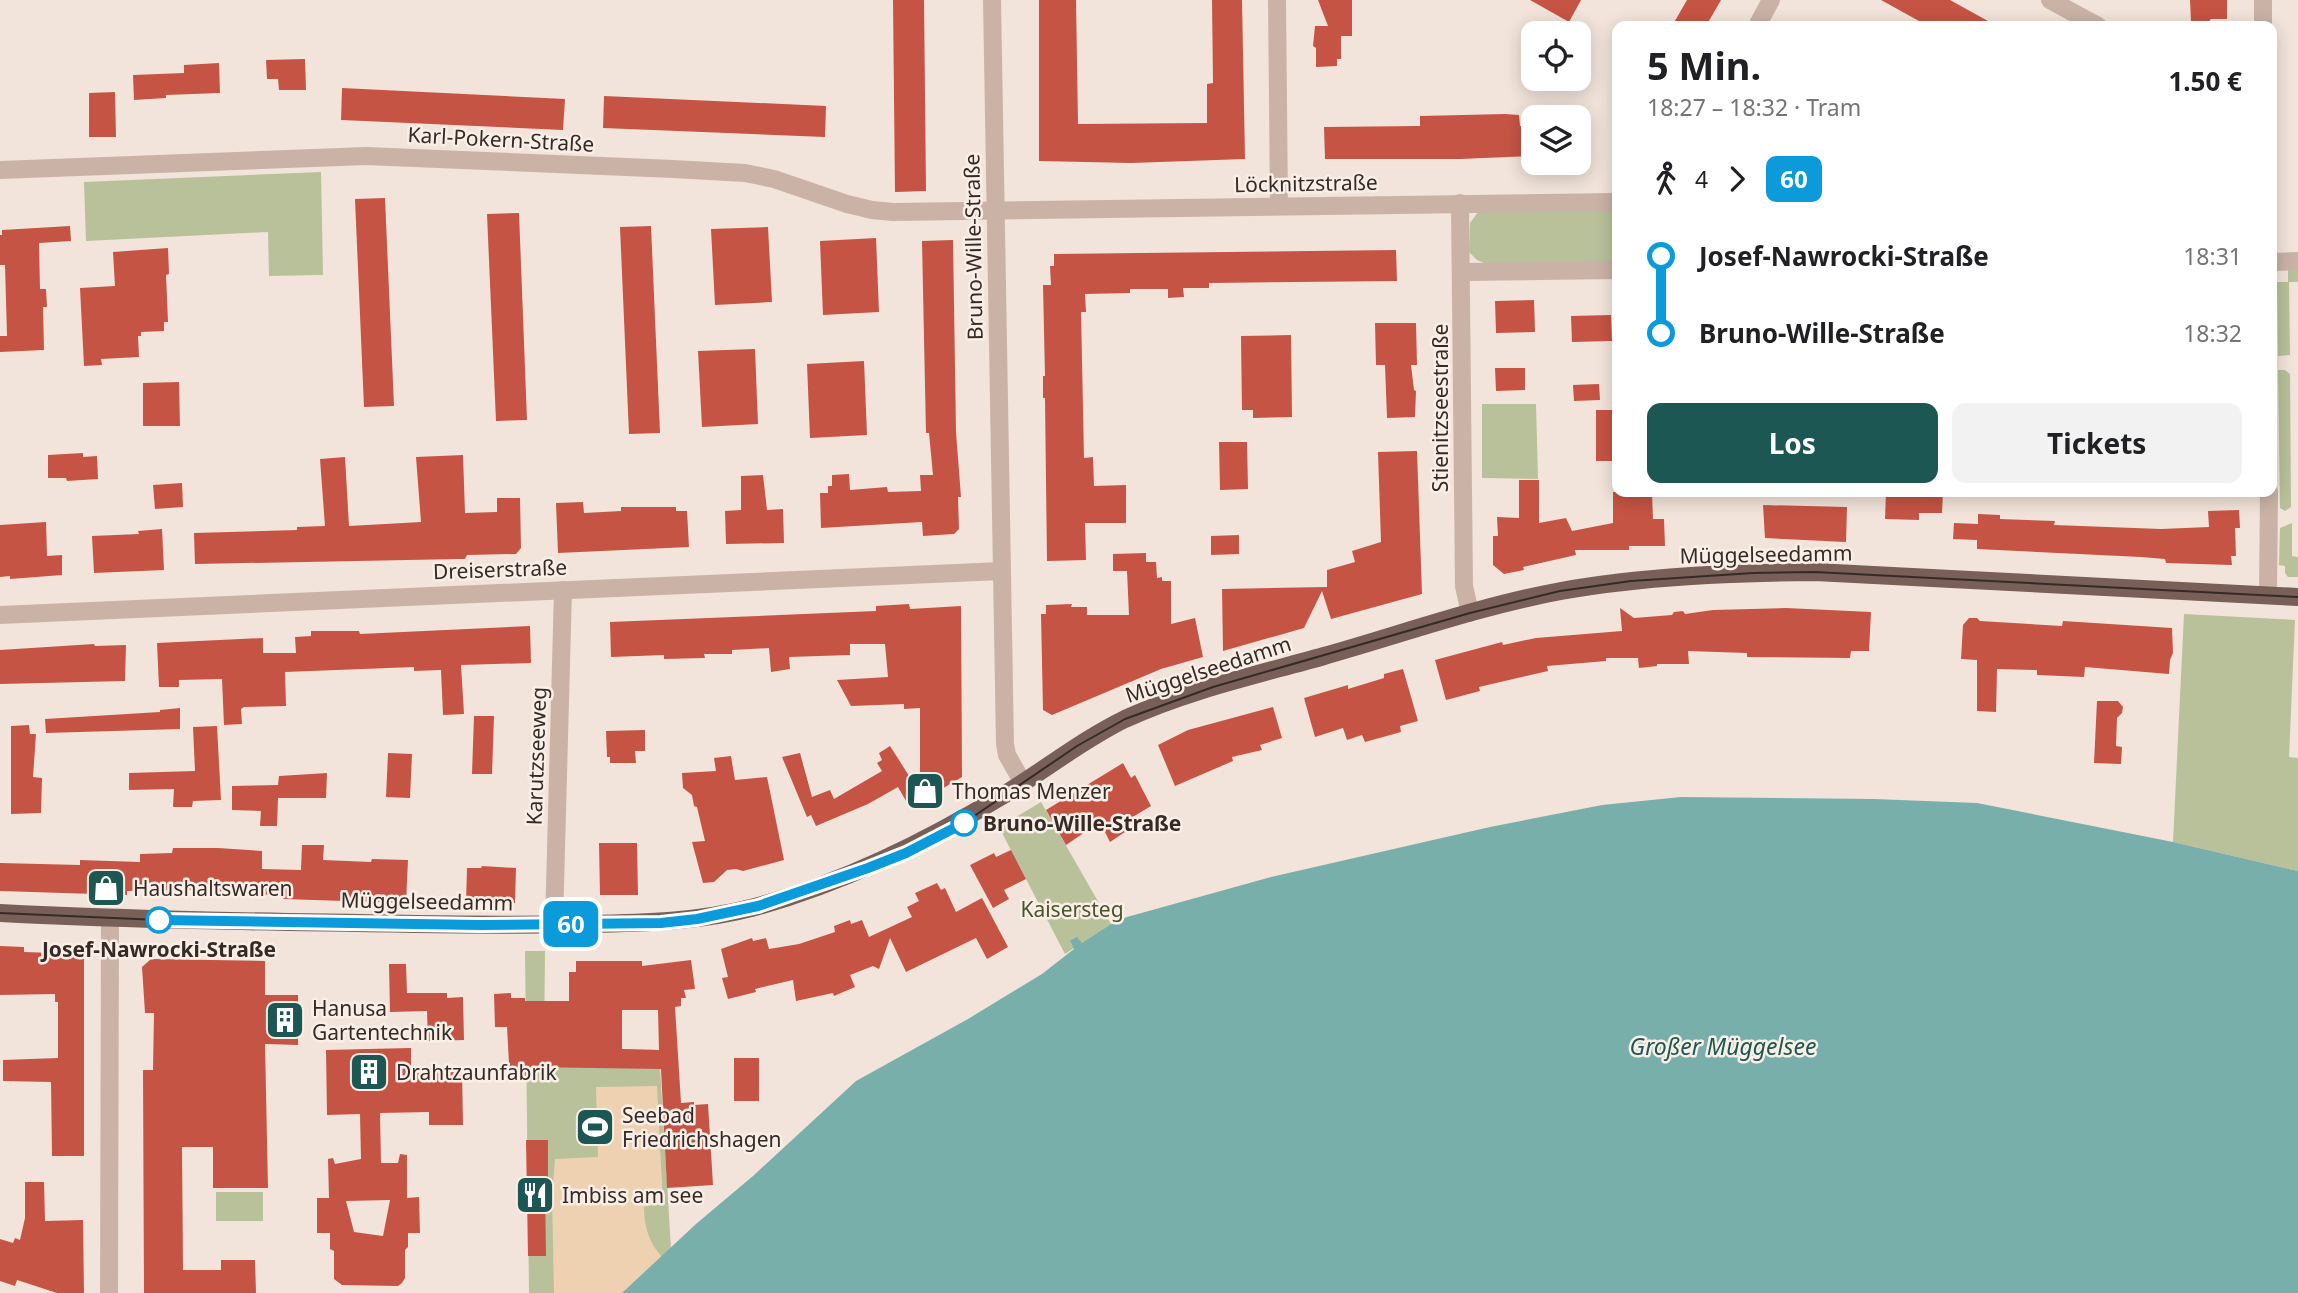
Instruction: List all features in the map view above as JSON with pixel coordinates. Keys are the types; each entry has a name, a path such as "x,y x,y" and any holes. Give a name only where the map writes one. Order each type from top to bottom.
{"main road":[{"name":"Müggelseedamm","path":"0,914 110,919 459,925 697,919 758,906 830,881 910,847 1023,783 1077,746 1118,723 1167,703 1470,612 1560,591 1631,582 1753,573 1815,572 2298,597"}],"street":[{"name":"Bruno-Wille-Straße","path":"992,0 1005,744 1007,755 1023,783"},
{"path":"1277,0 1279,206"},
{"path":"1760,21 1771,0"},
{"path":"2050,0 2089,21"},
{"path":"2263,0 2263,21"},
{"name":"Karl-Pokern-Straße","path":"0,170 366,156 418,158 745,173 774,179 872,211 995,211"},
{"name":"Löcknitzstraße","path":"995,211 1612,202"},
{"name":"Stienitzseestraße","path":"1460,203 1464,586 1470,612"},
{"path":"2277,262 2298,261"},
{"path":"1462,272 1612,270"},
{"path":"2269,497 2269,596"},
{"name":"Dreiserstraße","path":"0,615 1002,570"},
{"name":"Karutzseeweg","path":"554,924 563,590"},
{"path":"109,1293 110,919"}],"green space":[{"path":"321,172 323,275 269,276 268,232 86,241 84,182"},
{"path":"1612,208 1612,263 1484,263 1469,252 1470,223 1478,212"},
{"path":"2288,270 2298,270 2298,282 2289,282 2290,355 2278,356 2277,282 2288,282"},
{"path":"2278,370 2285,370 2290,374 2291,507 2285,511 2280,508"},
{"path":"1482,404 1536,404 1538,479 1482,478"},
{"path":"2292,523 2292,556 2298,557 2298,577 2288,577 2285,566 2279,565 2280,528"},
{"path":"2184,614 2295,620 2289,757 2298,758 2298,871 2173,842"},
{"name":"Kaisersteg","path":"1041,802 1111,924 1081,944 1070,942 1074,948 1065,954 999,827"},
{"name":"Seebad Friedrichshagen","path":"525,951 545,951 544,1047 659,1050 671,1249 622,1293 529,1293"},
{"path":"216,1192 263,1192 263,1221 216,1221"}],"sand":[{"path":"657,1086 663,1203 644,1207 648,1234 662,1257 622,1293 554,1293 552,1197 555,1159 598,1157 596,1087"}],"water":[{"name":"Großer Müggelsee","path":"1681,797 1977,803 2173,842 2298,871 2298,1293 622,1293 856,1081 968,1019 1042,974 1074,949 1070,941 1077,937 1082,943 1127,917 1271,877 1490,827 1602,805"}],"building":[{"path":"893,0 924,0 926,191 895,192"},
{"path":"1039,0 1076,0 1078,124 1207,123 1207,84 1213,83 1212,0 1242,0 1245,159 1131,163 1039,161"},
{"path":"1318,0 1352,0 1352,36 1341,36 1341,59 1337,59 1337,66 1316,67 1316,48 1313,46 1315,26 1328,26"},
{"path":"1530,0 1581,0 1567,21"},
{"path":"1687,0 1721,0 1709,21 1675,21"},
{"path":"1881,0 1950,0 1988,21 1919,21"},
{"path":"2190,0 2227,0 2227,19 2191,21"},
{"path":"305,59 306,90 279,90 278,79 267,79 266,60"},
{"path":"219,63 220,93 166,95 166,98 134,100 133,75 184,73 184,65"},
{"path":"342,88 565,99 563,130 341,120"},
{"path":"115,92 116,137 89,137 89,93"},
{"path":"604,96 826,106 825,137 603,128"},
{"path":"1519,115 1521,156 1325,159 1324,127 1420,126 1420,116"},
{"path":"385,198 394,406 364,407 355,199"},
{"path":"519,213 527,420 496,421 487,214"},
{"path":"70,226 71,241 39,243 40,289 46,289 47,307 43,307 44,350 0,352 0,336 7,336 5,265 0,265 2,230"},
{"path":"651,226 660,433 629,434 620,227"},
{"path":"768,227 772,302 715,305 711,229"},
{"path":"876,238 879,312 823,315 820,241"},
{"path":"953,240 956,432 961,497 958,497 959,529 954,534 923,536 922,522 821,528 820,493 828,493 828,486 832,486 832,475 849,474 850,490 887,487 888,492 921,491 920,475 933,475 929,433 926,433 922,241"},
{"path":"168,248 168,322 164,322 164,331 141,332 141,336 138,336 139,357 101,359 102,365 84,366 80,288 115,286 113,252"},
{"path":"1396,250 1397,281 1209,283 1209,288 1183,288 1184,297 1168,298 1168,289 1130,289 1130,293 1085,294 1086,312 1081,312 1084,458 1093,457 1094,486 1126,485 1126,523 1085,523 1086,560 1047,561 1043,285 1051,285 1050,266 1054,266 1054,254"},
{"path":"1534,300 1535,332 1496,333 1495,301"},
{"path":"1611,315 1612,341 1572,342 1571,316"},
{"path":"1375,323 1416,323 1417,365 1411,365 1416,391 1415,417 1387,418 1385,365 1376,365"},
{"path":"1291,335 1292,417 1253,418 1253,410 1242,410 1241,336"},
{"path":"755,349 758,424 702,427 698,351"},
{"path":"864,361 867,435 810,438 807,364"},
{"path":"1495,368 1525,368 1525,390 1496,391"},
{"path":"179,382 180,426 143,426 143,383"},
{"path":"1599,384 1600,400 1574,401 1573,385"},
{"path":"1596,410 1612,410 1612,461 1596,461"},
{"path":"1219,442 1247,442 1248,489 1220,490"},
{"path":"1417,451 1422,594 1331,619 1322,591 1304,628 1223,651 1222,589 1327,587 1327,570 1355,562 1352,551 1381,542 1378,452"},
{"path":"83,453 83,457 97,456 98,479 67,481 66,478 48,478 48,455"},
{"path":"463,455 465,513 497,512 497,498 520,498 521,548 516,554 467,555 465,559 195,564 194,533 297,530 297,527 325,526 320,459 345,457 349,526 421,522 416,457"},
{"path":"763,475 767,510 783,509 784,543 726,544 725,511 741,510 741,476"},
{"path":"1519,480 1539,480 1539,523 1566,518 1572,531 1613,523 1613,497 1652,497 1653,519 1664,519 1665,546 1629,546 1629,550 1575,550 1576,555 1504,574 1493,565 1493,536 1498,536 1497,517 1519,518"},
{"path":"182,483 183,507 155,509 153,485"},
{"path":"1886,497 1943,497 1942,513 1919,513 1919,520 1885,519"},
{"path":"583,502 584,513 621,511 621,507 676,507 676,511 687,511 689,547 558,553 556,503"},
{"path":"1763,505 1847,507 1846,542 1765,538"},
{"path":"2239,510 2240,528 2235,528 2236,556 2231,556 2232,565 2166,563 2165,559 2141,557 1977,549 1977,540 1953,539 1954,523 1978,524 1978,514 2000,515 2000,519 2055,521 2054,525 2161,529 2209,527 2208,511"},
{"path":"46,522 47,556 62,555 62,575 10,579 10,576 0,577 0,525"},
{"path":"162,529 164,570 94,573 92,536 139,534 138,531"},
{"path":"1239,535 1239,554 1211,555 1211,536"},
{"path":"1146,553 1146,562 1156,562 1157,578 1171,581 1171,624 1195,618 1203,657 1161,669 1052,715 1043,710 1041,614 1046,614 1046,605 1072,604 1071,607 1087,607 1087,615 1129,615 1127,571 1113,571 1113,554"},
{"path":"909,604 910,609 961,606 962,777 910,808 898,787 868,804 816,826 811,815 807,817 782,757 800,753 812,797 830,790 834,799 882,771 877,763 882,760 879,753 890,746 920,793 920,708 904,709 904,704 851,706 837,680 888,677 885,644 850,644 850,655 789,657 790,669 771,672 769,648 732,650 732,654 704,654 705,658 664,659 664,655 611,657 610,622 876,611 876,606"},
{"path":"1620,608 1634,618 1672,615 1674,612 1683,611 1685,614 1713,610 1786,608 1871,612 1869,651 1851,651 1850,658 1747,657 1747,653 1688,651 1689,664 1657,664 1639,668 1638,658 1606,658 1606,661 1547,666 1548,671 1479,687 1480,691 1446,700 1435,660 1502,642 1503,645 1536,638 1622,631"},
{"path":"1969,618 2062,626 2063,621 2172,628 2173,653 2169,674 2085,667 2084,677 2037,675 2037,670 1997,669 1996,712 1977,711 1977,660 1961,659 1963,625"},
{"path":"530,626 531,663 461,665 464,714 443,715 441,670 414,671 414,667 285,672 286,706 244,707 241,709 242,724 224,725 222,679 179,680 179,687 159,687 157,643 263,638 263,653 296,653 295,637 311,636 311,631 359,631 360,634"},
{"path":"94,644 126,645 125,681 0,684 0,650"},
{"path":"1403,669 1418,721 1400,726 1401,732 1365,742 1362,735 1347,740 1343,728 1315,737 1304,698 1348,685 1348,689"},
{"path":"2097,701 2118,701 2123,707 2117,718 2116,746 2122,747 2121,764 2094,763"},
{"path":"1273,707 1282,738 1260,745 1262,750 1232,757 1233,761 1175,786 1158,745 1188,730"},
{"path":"180,708 180,729 46,733 45,719 160,712"},
{"path":"474,716 494,716 492,774 472,774"},
{"path":"29,725 30,734 36,734 33,777 42,778 41,813 11,814 11,726"},
{"path":"217,726 221,800 193,801 192,807 173,807 174,789 129,790 129,773 195,771 193,727"},
{"path":"645,730 645,751 635,751 636,763 610,763 610,757 607,757 606,731"},
{"path":"388,753 412,754 410,798 386,797"},
{"path":"731,756 735,780 767,777 784,860 743,871 727,870 714,882 703,883 692,842 705,841 697,807 694,806 692,795 683,788 682,773 716,771 714,758"},
{"path":"1123,763 1131,778 1135,775 1151,806 1121,824 1125,832 1110,842 1100,822 1066,845 1046,810"},
{"path":"327,773 326,798 278,798 277,826 260,826 261,811 232,810 232,786 278,785 279,776"},
{"path":"599,843 637,843 638,895 600,895"},
{"path":"302,845 324,845 323,860 408,860 406,903 283,899 283,895 199,893 200,890 127,891 127,895 0,891 0,863 80,865 80,860 140,862 140,854 172,853 173,848 218,848 262,851 262,869 301,870"},
{"path":"1011,850 1026,879 1004,890 1009,899 993,908 970,865 994,853 996,857"},
{"path":"467,868 516,868 515,903 466,903"},
{"path":"937,883 941,890 945,888 956,912 982,898 1008,947 987,959 976,938 906,972 890,938 879,969 873,966 850,975 855,987 834,996 833,993 796,1001 793,980 728,999 722,978 728,977 721,949 752,938 753,941 766,938 769,949 799,944 835,932 834,926 850,920 851,924 862,920 869,937 912,917 907,907 919,901 915,893"},
{"path":"0,946 24,947 24,952 84,954 84,1156 52,1156 51,1082 3,1081 3,1060 58,1058 58,1002 55,1002 55,994 0,995"},
{"path":"151,959 265,961 265,995 298,995 298,1045 265,1044 268,1188 213,1188 213,1147 182,1147 183,1270 221,1270 221,1260 255,1260 256,1293 144,1293 143,1070 153,1070 154,1013 145,1013 142,967"},
{"path":"691,960 695,989 684,990 686,998 681,998 681,1006 675,1007 681,1103 708,1104 713,1185 667,1188 661,1069 526,1067 526,1081 510,1082 507,1027 495,1027 494,994 511,993 511,998 525,998 525,1001 569,1001 569,972 576,972 576,961 642,961 642,966","holes":["622,1010 658,1010 659,1050 622,1049"]},
{"path":"389,964 406,964 407,993 447,993 447,998 463,997 464,1040 428,1041 427,1011 390,1012"},
{"path":"411,1048 411,1073 462,1072 463,1125 429,1125 429,1112 380,1113 381,1163 398,1163 400,1154 407,1155 407,1198 419,1197 420,1233 408,1233 405,1278 398,1286 342,1285 334,1279 334,1251 330,1249 330,1233 317,1233 317,1198 329,1198 328,1159 333,1158 335,1164 361,1159 360,1114 327,1115 326,1050","holes":["390,1200 383,1236 354,1232 346,1201"]},
{"path":"734,1058 759,1058 759,1101 734,1101"},
{"name":"Imbiss am see","path":"526,1140 548,1140 548,1186 545,1186 546,1256 528,1256"},
{"path":"25,1182 44,1182 45,1221 83,1220 84,1293 57,1293 17,1280 15,1286 0,1281 0,1239 13,1243 15,1238 20,1240 25,1218"}],"tram line":[{"path":"0,913 159,920 480,925 661,923 697,919 758,906 906,853 964,823 1077,746 1125,719 1213,687 1470,613 1560,591 1631,581 1815,572 2298,597"},
{"name":"60","path":"159,920 480,925 661,923 697,919 758,906 868,868 906,853 964,823"}],"place":[{"name":"Thomas Menzer","path":"925,791"},
{"name":"Bruno-Wille-Straße","path":"964,823"},
{"name":"Haushaltswaren","path":"106,888"},
{"name":"Josef-Nawrocki-Straße","path":"159,920"},
{"name":"Hanusa Gartentechnik","path":"285,1020"},
{"name":"Drahtzaunfabrik","path":"369,1072"},
{"name":"Seebad Friedrichshagen","path":"595,1127"},
{"name":"Imbiss am see","path":"535,1195"}]}
